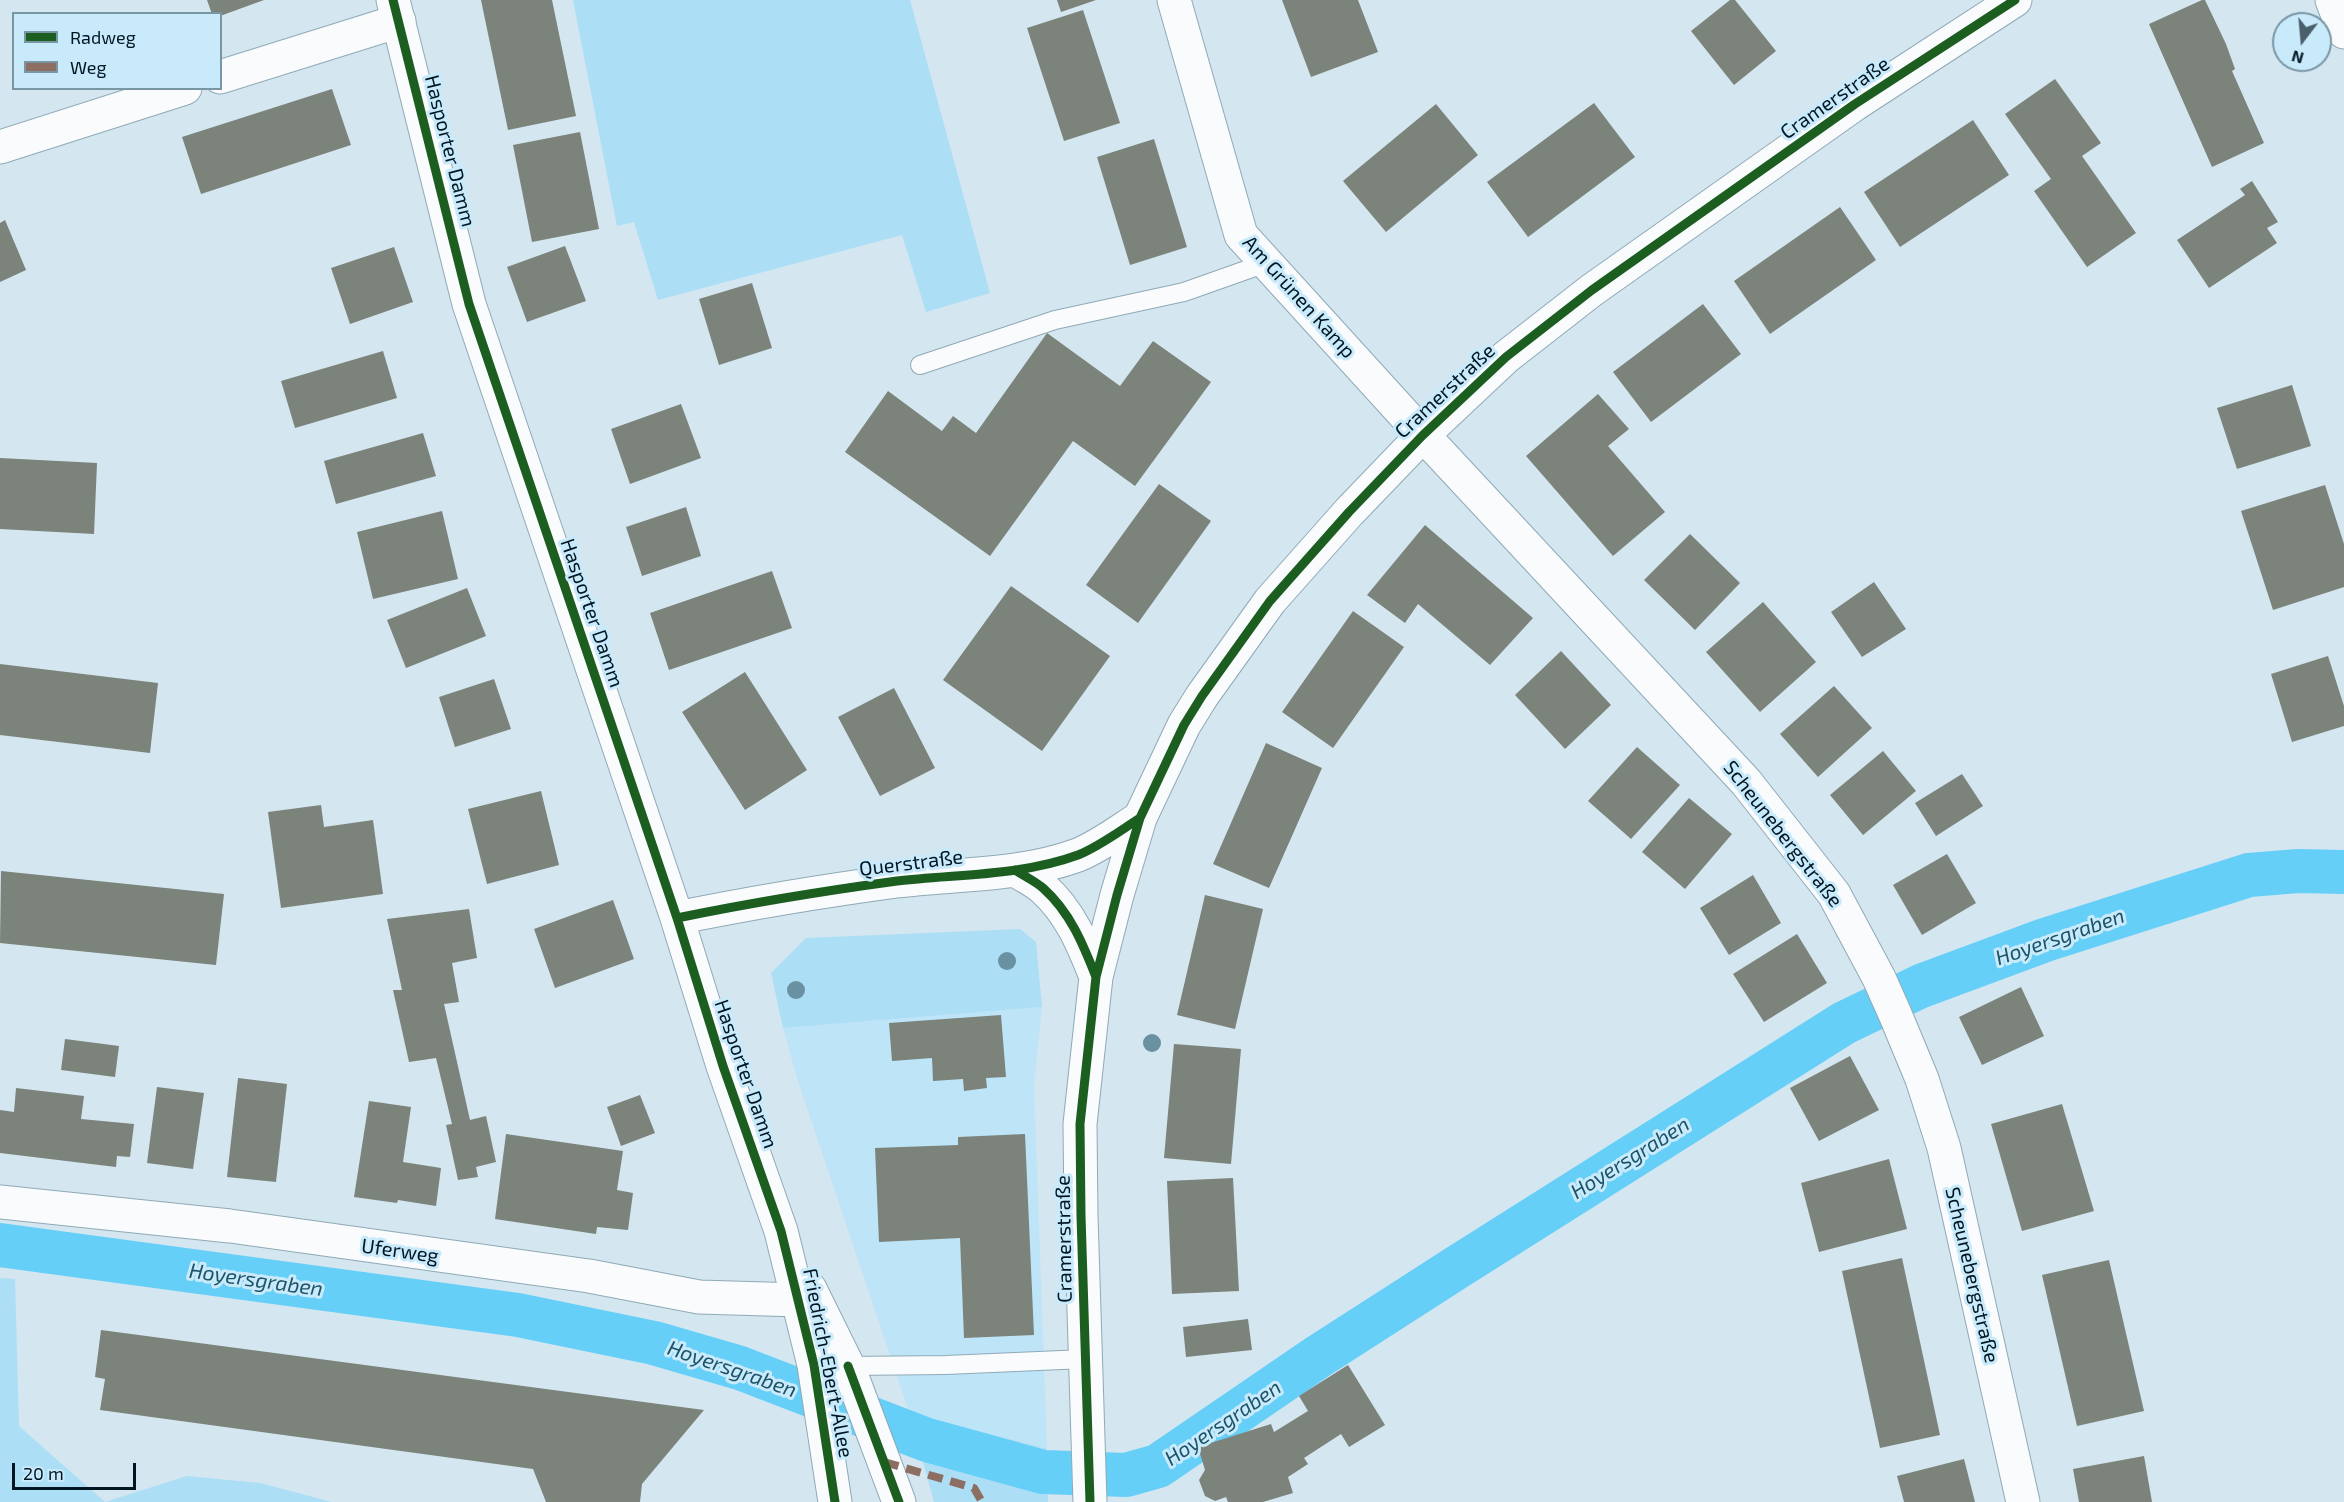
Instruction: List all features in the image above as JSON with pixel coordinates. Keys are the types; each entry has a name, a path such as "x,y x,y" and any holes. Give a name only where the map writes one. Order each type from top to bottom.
{"main road":[{"name":"Am Grünen Kamp","path":"1174,0 1241,235 1423,435"},
{"name":"Cramerstraße","path":"1090,1497 1080,1124 1096,977 1140,818 1184,725 1231,653 1270,601 1349,512 1423,435 1506,357 1592,290 1855,104 2015,0"},
{"path":"2332,0 2344,32"},
{"path":"222,76 396,11"},
{"name":"Hasporter Damm","path":"396,11 469,304 677,918 723,1066 781,1231"},
{"path":"0,147 179,90"},
{"name":"Scheunebergstraße","path":"1423,435 1746,782 1834,894 1879,978 1895,1014 1922,1079 1944,1148 2023,1502"},
{"name":"Querstraße","path":"677,918 751,903 1047,864 1079,854 1140,818"},
{"name":"Cramerstraße","path":"1015,870 1042,887 1061,908 1079,936 1096,977"},
{"name":"Uferweg","path":"0,1202 230,1226 589,1276 699,1297 800,1300"},
{"name":"Friedrich-Ebert-Allee","path":"781,1231 800,1300 814,1365 836,1502"},
{"name":"Friedrich-Ebert-Allee","path":"781,1231 852,1376 899,1502"}],"lane":[{"path":"920,365 1055,320 1184,292 1266,263"},
{"path":"852,1376 1085,1359"}],"shaded area":[{"path":"573,0 910,0 990,293 926,312 902,235 658,300 634,222 617,226"},
{"path":"1020,929 1036,942 1042,1007 783,1028 771,973 806,938"},
{"path":"1042,1007 1034,1085 1047,1449 909,1412 797,1078 783,1028"},
{"path":"0,1278 15,1279 19,1426 105,1502 0,1502"},
{"path":"909,1412 1047,1449 1048,1502 934,1502"},
{"path":"187,1476 260,1483 332,1502 105,1502"}],"building":[{"path":"207,0 264,0 222,15 222,12 211,12"},
{"path":"481,0 552,0 576,116 508,130"},
{"path":"1057,0 1096,0 1061,12"},
{"path":"1282,0 1358,0 1378,52 1311,77"},
{"path":"1730,0 1735,0 1776,51 1734,85 1691,31"},
{"path":"2205,0 2226,44 2235,69 2232,71 2264,143 2212,167 2149,24"},
{"path":"1083,10 1120,123 1064,141 1027,28"},
{"path":"2055,79 2101,143 2082,156 2136,233 2087,267 2034,191 2051,179 2005,114"},
{"path":"332,89 351,145 201,194 182,137"},
{"path":"1594,103 1635,157 1528,237 1487,182"},
{"path":"1436,104 1478,155 1386,232 1343,181"},
{"path":"1973,120 2009,175 1900,247 1864,192"},
{"path":"580,132 599,229 532,242 513,145"},
{"path":"1154,139 1187,247 1130,265 1097,157"},
{"path":"2252,181 2278,222 2267,228 2277,243 2209,288 2177,240 2245,195 2240,189"},
{"path":"1840,207 1876,260 1770,334 1734,281"},
{"path":"5,220 26,270 0,282 0,223"},
{"path":"565,246 586,301 527,322 507,267"},
{"path":"394,247 413,302 350,324 331,268"},
{"path":"752,283 772,348 719,365 699,299"},
{"path":"1703,304 1741,354 1651,422 1613,372"},
{"path":"1047,333 1120,386 1153,341 1211,382 1135,486 1073,441 990,556 845,452 888,391 942,431 953,416 976,433"},
{"path":"383,351 397,398 295,428 281,381"},
{"path":"2292,385 2311,446 2237,469 2217,408"},
{"path":"1598,394 1629,429 1608,446 1665,512 1613,556 1526,456"},
{"path":"681,404 701,458 630,484 611,429"},
{"path":"423,433 436,476 336,504 324,461"},
{"path":"0,458 97,463 94,534 0,529"},
{"path":"1159,484 1211,521 1138,623 1086,585"},
{"path":"2325,485 2344,544 2344,587 2273,610 2241,511"},
{"path":"686,507 701,556 642,576 626,527"},
{"path":"442,511 458,579 373,599 357,532"},
{"path":"1425,525 1533,618 1490,665 1418,604 1405,623 1367,595"},
{"path":"1690,534 1740,583 1695,630 1644,580"},
{"path":"772,571 792,628 669,670 650,613"},
{"path":"1874,582 1906,629 1862,657 1831,612"},
{"path":"1011,586 1110,656 1042,751 943,680"},
{"path":"467,588 486,636 406,668 387,620"},
{"path":"1763,602 1816,662 1760,712 1706,652"},
{"path":"1353,611 1404,647 1333,748 1282,712"},
{"path":"1561,651 1611,705 1565,749 1515,695"},
{"path":"2328,656 2344,706 2344,726 2292,742 2271,674"},
{"path":"0,664 158,683 150,753 0,735"},
{"path":"745,672 807,770 745,810 682,712"},
{"path":"494,679 511,729 455,747 439,697"},
{"path":"1834,686 1872,728 1818,777 1780,734"},
{"path":"894,688 935,768 880,796 838,717"},
{"path":"1266,743 1322,768 1269,888 1213,864"},
{"path":"1637,747 1680,785 1631,839 1588,801"},
{"path":"1883,751 1916,791 1863,835 1830,795"},
{"path":"1962,774 1983,806 1936,836 1915,803"},
{"path":"541,791 559,865 487,884 468,809"},
{"path":"1689,798 1732,834 1685,889 1642,852"},
{"path":"321,805 324,827 373,820 383,894 281,908 268,812"},
{"path":"1947,854 1976,903 1922,935 1893,885"},
{"path":"1,871 224,894 216,965 0,943"},
{"path":"1753,875 1781,923 1729,955 1700,908"},
{"path":"1205,895 1263,909 1235,1029 1177,1015"},
{"path":"613,900 634,959 555,988 534,929"},
{"path":"469,909 477,958 452,963 459,1002 444,1004 470,1120 486,1116 496,1162 476,1167 478,1177 458,1180 446,1125 452,1124 436,1058 409,1062 393,990 402,990 387,919"},
{"path":"1797,934 1827,983 1764,1022 1733,974"},
{"path":"2021,987 2044,1036 1982,1065 1959,1017"},
{"path":"1001,1015 1006,1077 986,1078 987,1088 964,1091 963,1079 933,1081 932,1058 892,1061 889,1023"},
{"path":"65,1039 119,1046 115,1077 61,1070"},
{"path":"1174,1044 1241,1049 1231,1164 1164,1158"},
{"path":"1850,1056 1879,1110 1819,1141 1790,1088"},
{"path":"238,1078 287,1084 276,1182 227,1177"},
{"path":"157,1087 204,1093 193,1169 147,1163"},
{"path":"16,1088 84,1096 81,1119 134,1124 130,1157 117,1156 116,1167 0,1153 0,1110 14,1112"},
{"path":"640,1095 655,1133 621,1146 607,1107"},
{"path":"369,1101 411,1107 403,1162 441,1168 436,1206 398,1200 397,1203 354,1197"},
{"path":"2062,1104 2094,1211 2022,1231 1991,1124"},
{"path":"506,1134 623,1151 617,1190 633,1193 628,1230 597,1227 596,1234 495,1219"},
{"path":"1025,1134 1034,1335 964,1338 960,1238 879,1242 875,1148 958,1145 958,1137"},
{"path":"1889,1159 1907,1229 1819,1252 1801,1183"},
{"path":"1233,1178 1239,1291 1172,1294 1167,1181"},
{"path":"1902,1258 1940,1435 1880,1448 1842,1271"},
{"path":"2109,1260 2144,1411 2077,1426 2042,1275"},
{"path":"1248,1319 1252,1350 1186,1357 1183,1327"},
{"path":"101,1330 704,1410 642,1484 640,1502 546,1502 533,1469 100,1410 105,1379 95,1377"},
{"path":"1348,1365 1385,1425 1349,1447 1341,1434 1304,1458 1308,1464 1288,1477 1293,1493 1263,1502 1228,1502 1226,1497 1215,1501 1205,1496 1199,1480 1205,1470 1198,1447 1271,1424 1274,1432 1308,1411 1299,1396"},
{"path":"2144,1456 2152,1502 2079,1502 2073,1469"},
{"path":"1964,1459 1975,1502 1904,1502 1897,1476"}],"waterway":[{"name":"Hoyersgraben","path":"0,1245 518,1315 654,1343 740,1368 927,1440 1043,1472 1126,1475 1158,1466 1319,1356 1844,1023 1921,986 2045,940 2249,875 2298,871 2344,872"}],"marked path":[{"path":"884,1462 974,1488 982,1502"}],"cycle path":[{"path":"393,0 469,304 677,918 723,1066 781,1231 814,1365 835,1502"},
{"path":"1090,1502 1080,1124 1096,977 1140,818 1184,725 1270,601 1349,512 1423,435 1506,357 1592,290 1855,104 2015,0"},
{"path":"677,918 759,902 869,885 1034,867 1078,855 1102,843 1140,818"},
{"path":"1015,870 1043,888 1061,907 1081,941 1096,977"},
{"path":"848,1366 899,1502"}]}
